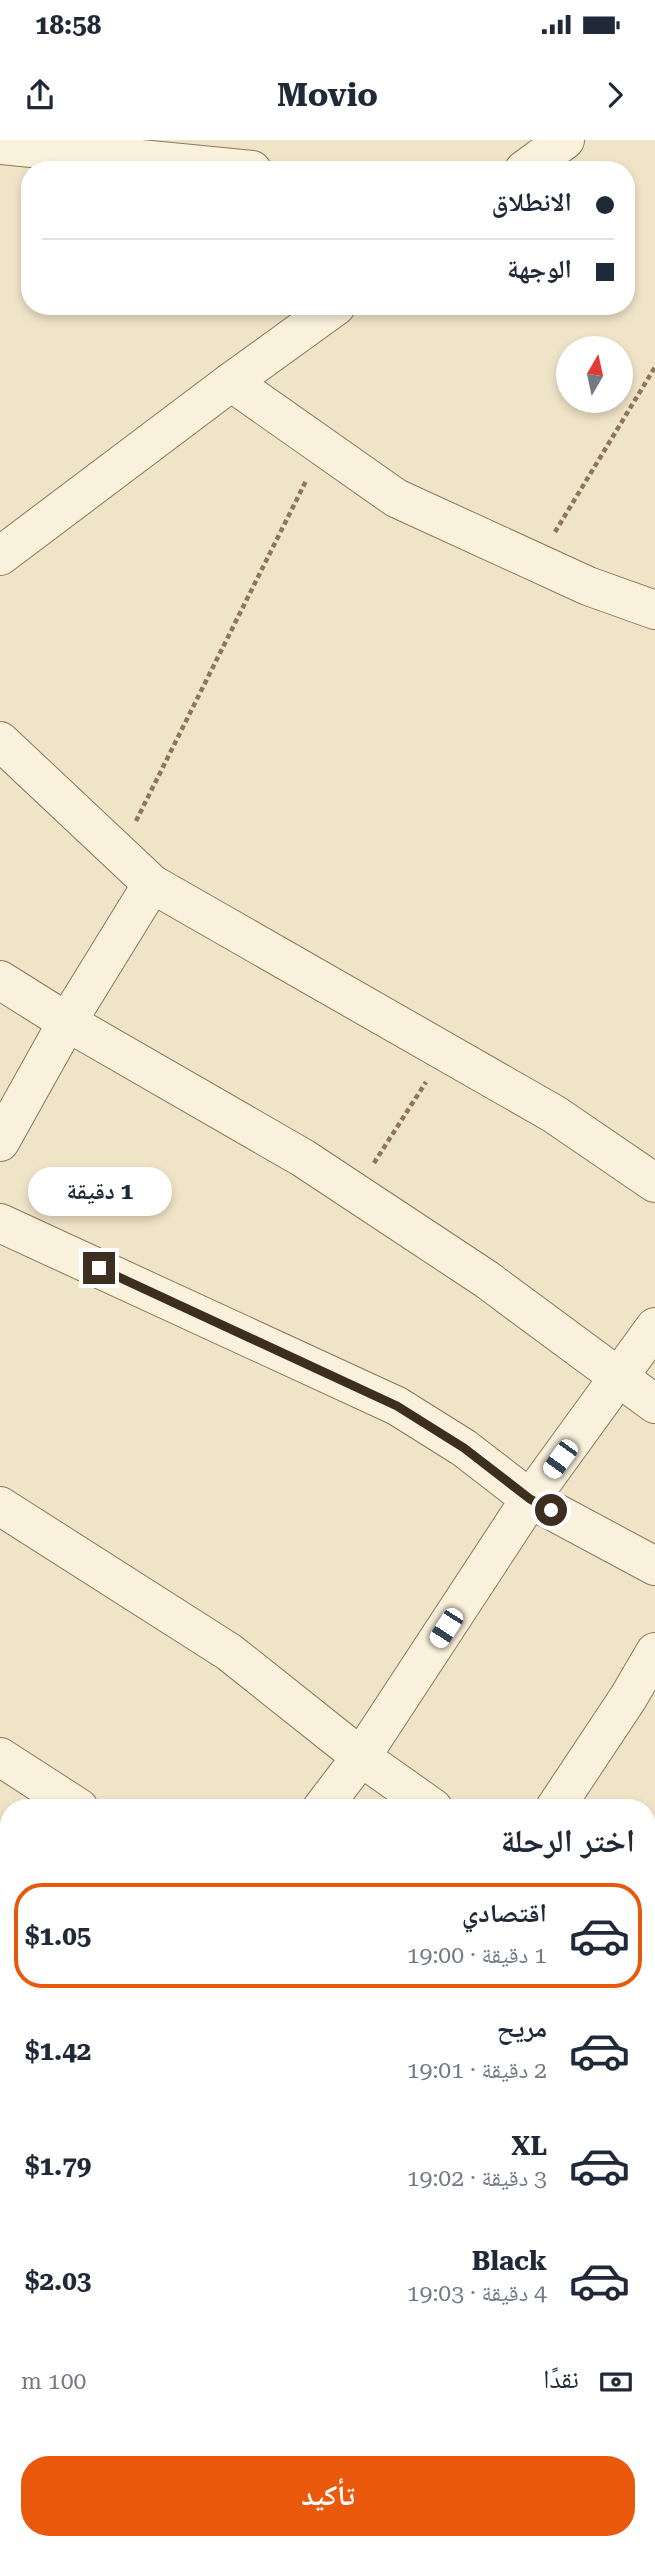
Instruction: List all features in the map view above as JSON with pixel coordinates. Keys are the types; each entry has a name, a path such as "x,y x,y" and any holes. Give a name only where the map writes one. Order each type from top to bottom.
{"street":[{"path":"536,161 565,140"},
{"path":"0,145 161,161"},
{"path":"0,556 324,315"},
{"path":"231,382 396,498 588,586 655,610"},
{"path":"0,741 152,884 554,1114 655,1183"},
{"path":"0,1142 66,1022 152,884"},
{"path":"0,980 66,1022 303,1157 486,1279 655,1404"},
{"path":"0,1223 397,1406 464,1448 530,1499 655,1566"},
{"path":"329,1799 361,1757 530,1499 655,1327"},
{"path":"0,1506 229,1652 361,1757 420,1799"},
{"path":"563,1799 642,1706 655,1652"},
{"path":"0,1757 65,1799"}],"path":[{"path":"537,562 655,367"},
{"path":"119,853 323,447"},
{"path":"355,1192 446,1052"}],"route":[{"path":"99,1268 397,1406 464,1448 530,1499 551,1510"}]}
